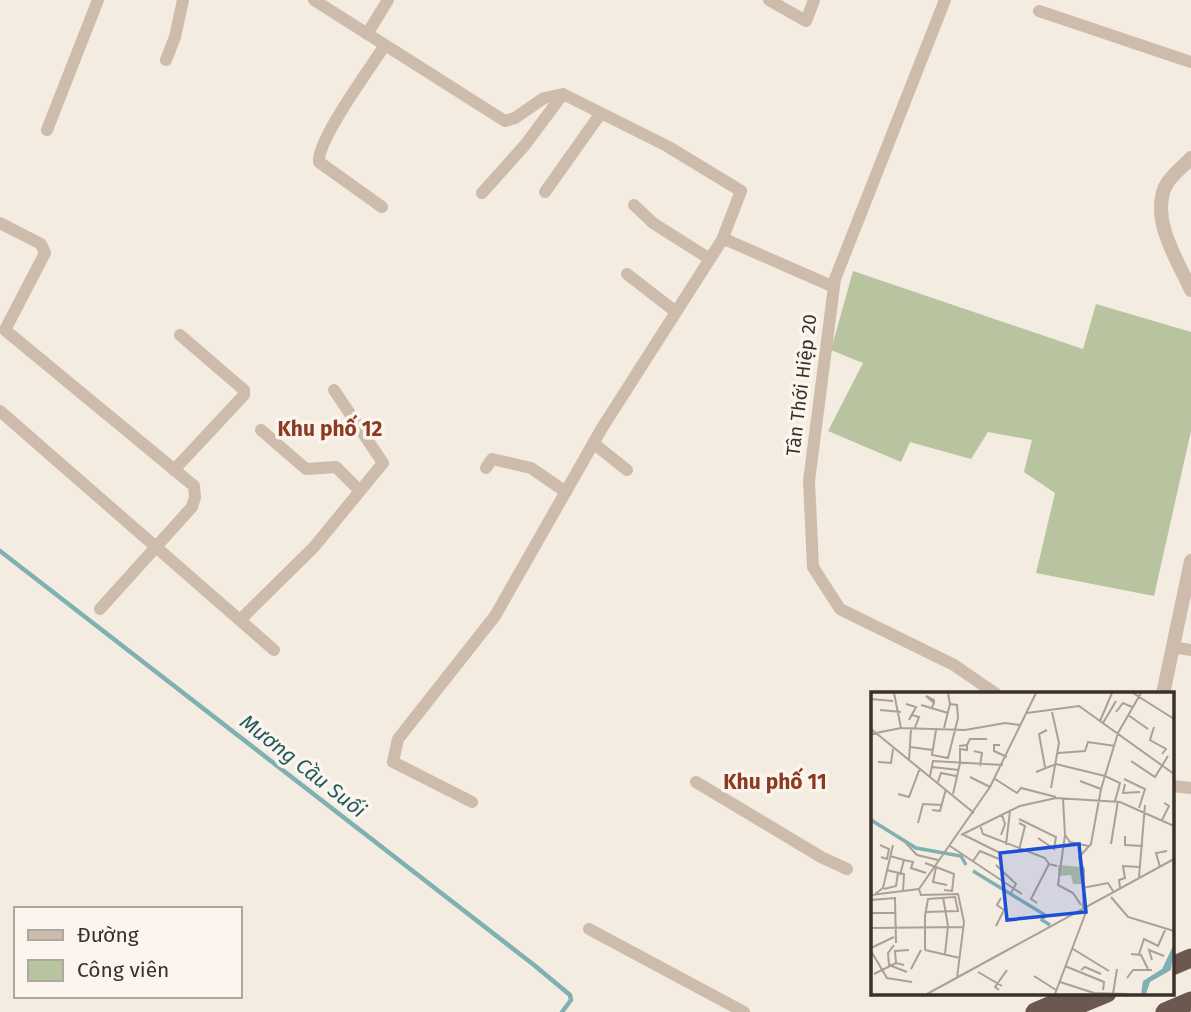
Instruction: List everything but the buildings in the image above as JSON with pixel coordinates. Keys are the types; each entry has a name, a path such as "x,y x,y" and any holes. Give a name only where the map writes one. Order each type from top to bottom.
{"highway":[{"path":"1174,954 1191,947"},
{"path":"1174,965 1191,958"},
{"path":"1035,1012 1075,995"},
{"path":"1061,1012 1103,995"}],"street":[{"path":"47,130 98,0"},
{"path":"166,60 175,37 183,0"},
{"path":"314,0 505,121 516,118 544,99 563,94 667,146 741,191 722,240 593,443 495,616 398,739 393,762 472,802"},
{"path":"367,34 388,0"},
{"path":"769,0 806,21 814,0"},
{"name":"Tân Thới Hiệp 20","path":"945,0 835,279 809,481 813,567 840,609 954,665 993,692"},
{"path":"1039,11 1191,62"},
{"path":"383,207 319,162 318,155 326,137 385,46"},
{"path":"482,193 524,145 563,94"},
{"path":"545,192 601,113"},
{"path":"1191,158 1166,184 1160,208 1164,229 1191,290"},
{"path":"634,205 653,223 710,259"},
{"path":"0,223 41,244 45,254 3,333 69,380 194,486 192,507 100,609"},
{"path":"722,240 834,287"},
{"path":"626,274 676,312"},
{"path":"174,470 244,395 244,390 180,335"},
{"path":"240,620 314,547 383,464 334,390"},
{"path":"0,411 274,650"},
{"path":"261,430 306,469 336,467 360,491"},
{"path":"593,443 627,470"},
{"path":"486,468 492,459 531,468 566,492"},
{"path":"1163,692 1191,561"},
{"path":"1172,647 1191,650"},
{"path":"696,782 821,857 847,869"},
{"path":"589,929 744,1012"}],"green space":[{"path":"853,271 1083,349 1096,304 1191,332 1191,431 1154,596 1036,573 1055,493 1024,472 1032,440 988,432 971,459 910,442 901,462 828,431 863,363 831,350"}],"waterway":[{"name":"Mương Cầu Suối","path":"0,551 534,965 570,995 571,1000 562,1012"}],"district":[{"name":"Khu phố 12","path":"330,429"},
{"name":"Khu phố 11","path":"775,782"}]}
